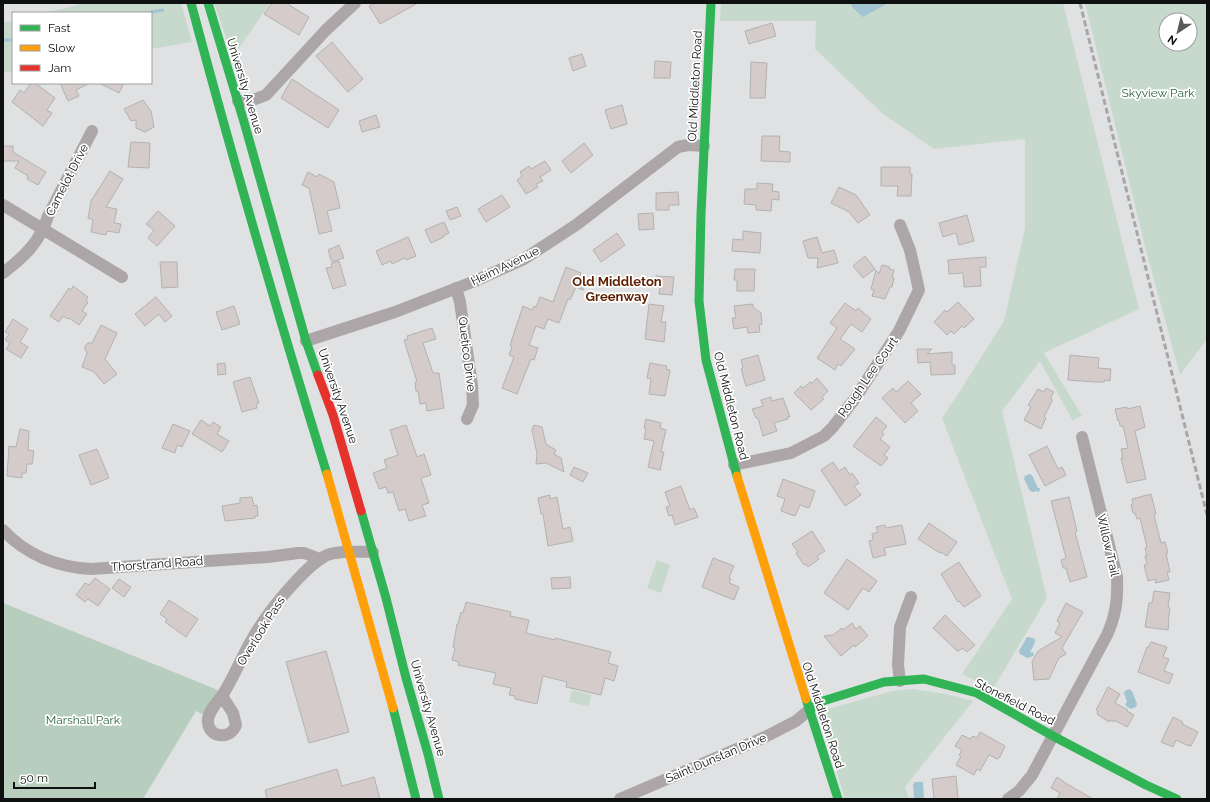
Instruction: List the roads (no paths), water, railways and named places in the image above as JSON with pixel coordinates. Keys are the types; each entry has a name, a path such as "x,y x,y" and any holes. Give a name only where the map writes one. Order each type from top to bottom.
{"main road":[{"path":"191,3 261,256 335,502 348,553 392,706 415,798"},
{"name":"University Avenue","path":"208,3 238,101 306,341 333,414 373,552 439,799"},
{"name":"Old Middleton Road","path":"711,3 704,146 699,301 706,360 734,465 809,710 838,799"},
{"path":"195,17 226,95 230,99 238,101"},
{"path":"261,256 272,276 294,336 298,340 306,341"},
{"name":"Stonefield Road","path":"809,710 823,701 884,682 924,679 977,693 1053,736 1146,785 1176,799"}],"street":[{"path":"238,101 253,100 266,95 326,30 355,3"},
{"name":"Camelot Drive","path":"3,273 20,260 44,230 48,216 92,131"},
{"name":"Heim Avenue","path":"306,341 395,312 475,281 524,259 576,225 678,147 688,145 704,146"},
{"name":"Camelot Drive","path":"3,204 122,277"},
{"name":"Rough Lee Court","path":"734,465 791,453 824,436 833,427 856,397 900,331 919,290 910,250 900,225"},
{"name":"Quetico Drive","path":"456,288 460,302 472,385 473,405 468,419"},
{"name":"Willow Trail","path":"1008,799 1019,791 1032,776 1108,634 1114,619 1117,577 1082,438"},
{"name":"Thorstrand Road","path":"3,530 20,545 37,556 64,566 77,568 91,569 263,557 298,553 304,553 320,559"},
{"name":"Overlook Pass","path":"222,696 267,616 286,591 306,570 320,559 331,554 373,552"},
{"path":"900,681 898,665 900,627 911,597"},
{"name":"Saint Dunstan Drive","path":"620,799 765,737 796,720 809,710"}],"water":[{"path":"850,3 888,3 863,17 853,8"},
{"path":"1029,474 1032,475 1038,488 1040,488 1039,492 1030,491 1024,479 1025,476"},
{"path":"1027,637 1035,639 1035,642 1030,653 1033,652 1034,656 1027,658 1020,654 1019,651"},
{"path":"1129,689 1132,691 1137,704 1136,707 1131,709 1125,704 1127,702 1124,693"},
{"path":"915,782 923,782 924,799 914,799 913,784"}],"waterway":[{"path":"152,12 163,10"},
{"path":"3,40 12,40"}],"railway":[{"path":"1080,3 1207,515"}],"district":[{"name":"Old Middleton Greenway","path":"617,288"}],"park label":[{"name":"Skyview Park","path":"1158,93"},
{"name":"Marshall Park","path":"83,720"}]}
